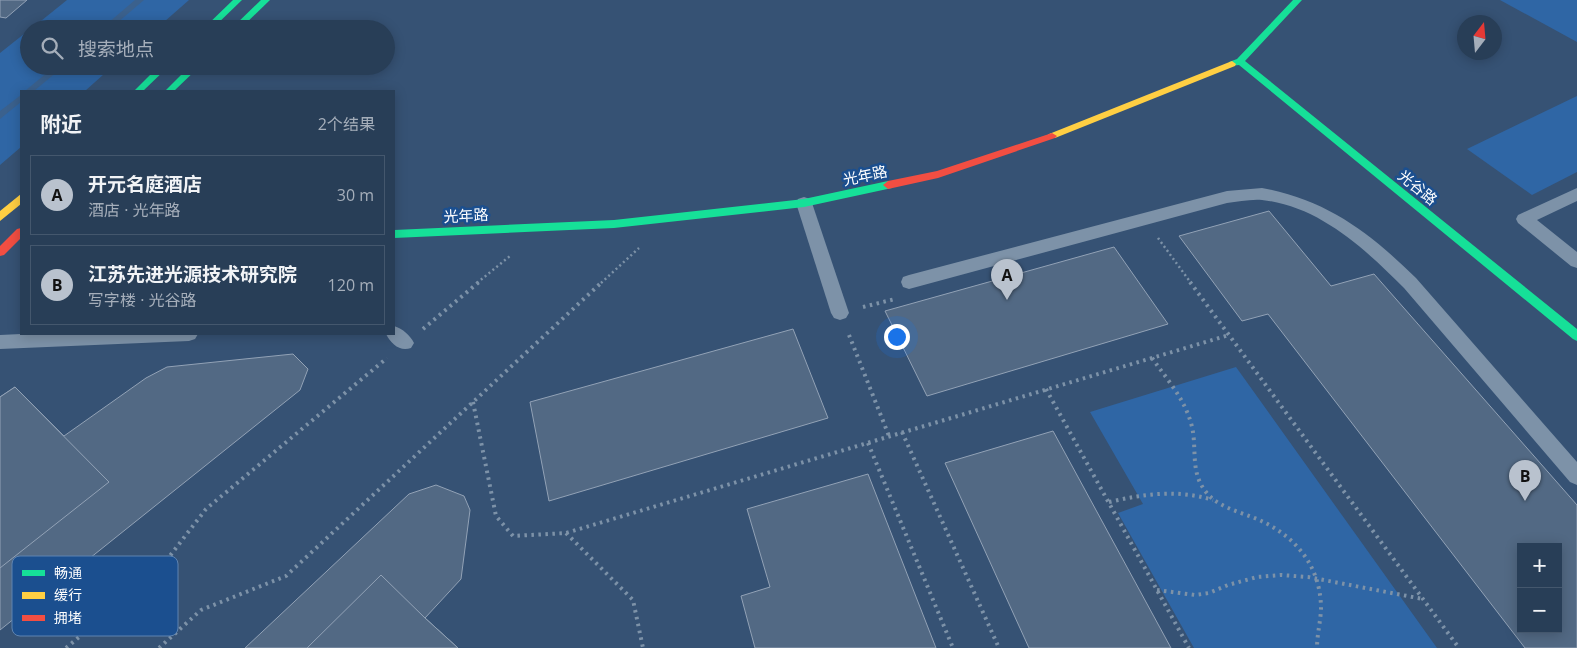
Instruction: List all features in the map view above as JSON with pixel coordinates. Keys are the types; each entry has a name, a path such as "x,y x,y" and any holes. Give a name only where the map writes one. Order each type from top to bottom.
{"street":[{"path":"217,20 238,0"},
{"path":"245,20 266,0"},
{"name":"光年路","path":"395,234 614,224 804,203 938,174 1063,132 1240,60 1298,0"},
{"name":"光谷路","path":"1240,60 1577,336"},
{"path":"139,90 156,75"},
{"path":"170,90 186,75"},
{"path":"0,217 20,199"},
{"path":"0,252 20,233"},
{"path":"0,252 20,251"}],"lane":[{"path":"909,282 1227,197 1261,194 1294,201 1338,222 1388,260 1577,476"},
{"path":"1577,194 1524,219 1577,261"},
{"path":"804,203 840,314"},
{"path":"0,342 166,335"}],"path":[{"path":"178,631 201,610 286,576 672,217"},
{"path":"1145,220 1460,648"},
{"path":"170,556 206,509 400,338 545,227"},
{"path":"889,436 840,314 902,297 909,282"},
{"path":"473,402 496,516 513,536 566,533 1229,335"},
{"path":"1152,358 1183,406 1191,424 1194,465 1198,479 1215,501"},
{"path":"1046,389 1189,648"},
{"path":"902,432 999,648"},
{"path":"868,443 954,648"},
{"path":"1109,502 1150,492 1196,494 1268,522 1290,537 1304,552 1318,579 1321,605 1317,648"},
{"path":"566,533 633,600 643,648"},
{"path":"1157,590 1195,595 1209,593 1228,585 1257,577 1281,575 1318,579 1424,600"},
{"path":"66,648 80,636"},
{"path":"159,648 172,636"}],"shaded area":[{"path":"67,0 189,0 166,20 42,20"},
{"path":"1500,0 1577,0 1577,42"},
{"path":"20,37 20,75 103,75 86,90 20,90 20,148 0,165 0,53"},
{"path":"1577,96 1577,172 1532,195 1467,149"},
{"path":"1236,367 1437,648 1194,648 1118,513 1143,504 1090,412"}],"building":[{"path":"0,0 27,0 6,18 0,17"},
{"path":"1269,211 1331,286 1374,274 1577,505 1577,648 1525,648 1268,314 1242,321 1179,236"},
{"path":"1114,247 1168,324 927,396 885,311"},
{"path":"793,329 828,418 549,501 530,402"},
{"path":"293,354 308,369 300,390 92,556 12,556 12,620 0,630 0,397 15,387 64,436 146,378 167,367"},
{"path":"15,387 109,482 15,556 12,556 12,559 0,568 0,397"},
{"path":"1053,431 1171,648 1029,648 945,463"},
{"path":"868,474 936,648 755,648 741,596 770,587 747,509"},
{"path":"436,485 464,496 470,510 461,579 425,618 458,648 245,648 409,494"},
{"path":"381,575 425,618 458,648 307,648"}],"waterway":[{"path":"116,20 140,0"},
{"path":"30,90 49,75"},
{"path":"0,116 20,99"}],"traffic: fast":[{"path":"217,20 238,0"},
{"path":"245,20 266,0"},
{"path":"1232,64 1240,61 1298,0"},
{"path":"1240,61 1577,336"},
{"path":"139,90 155,75"},
{"path":"170,90 186,75"},
{"path":"395,234 614,224 804,203 888,185"}],"traffic: slow":[{"path":"1052,136 1232,64"},
{"path":"0,217 20,199"}],"traffic: jam":[{"path":"888,185 938,174 1052,136"},
{"path":"0,252 20,233"}],"place":[{"name":"开元名庭酒店","path":"1007,300"},
{"name":"江苏先进光源技术研究院","path":"1525,501"}]}
